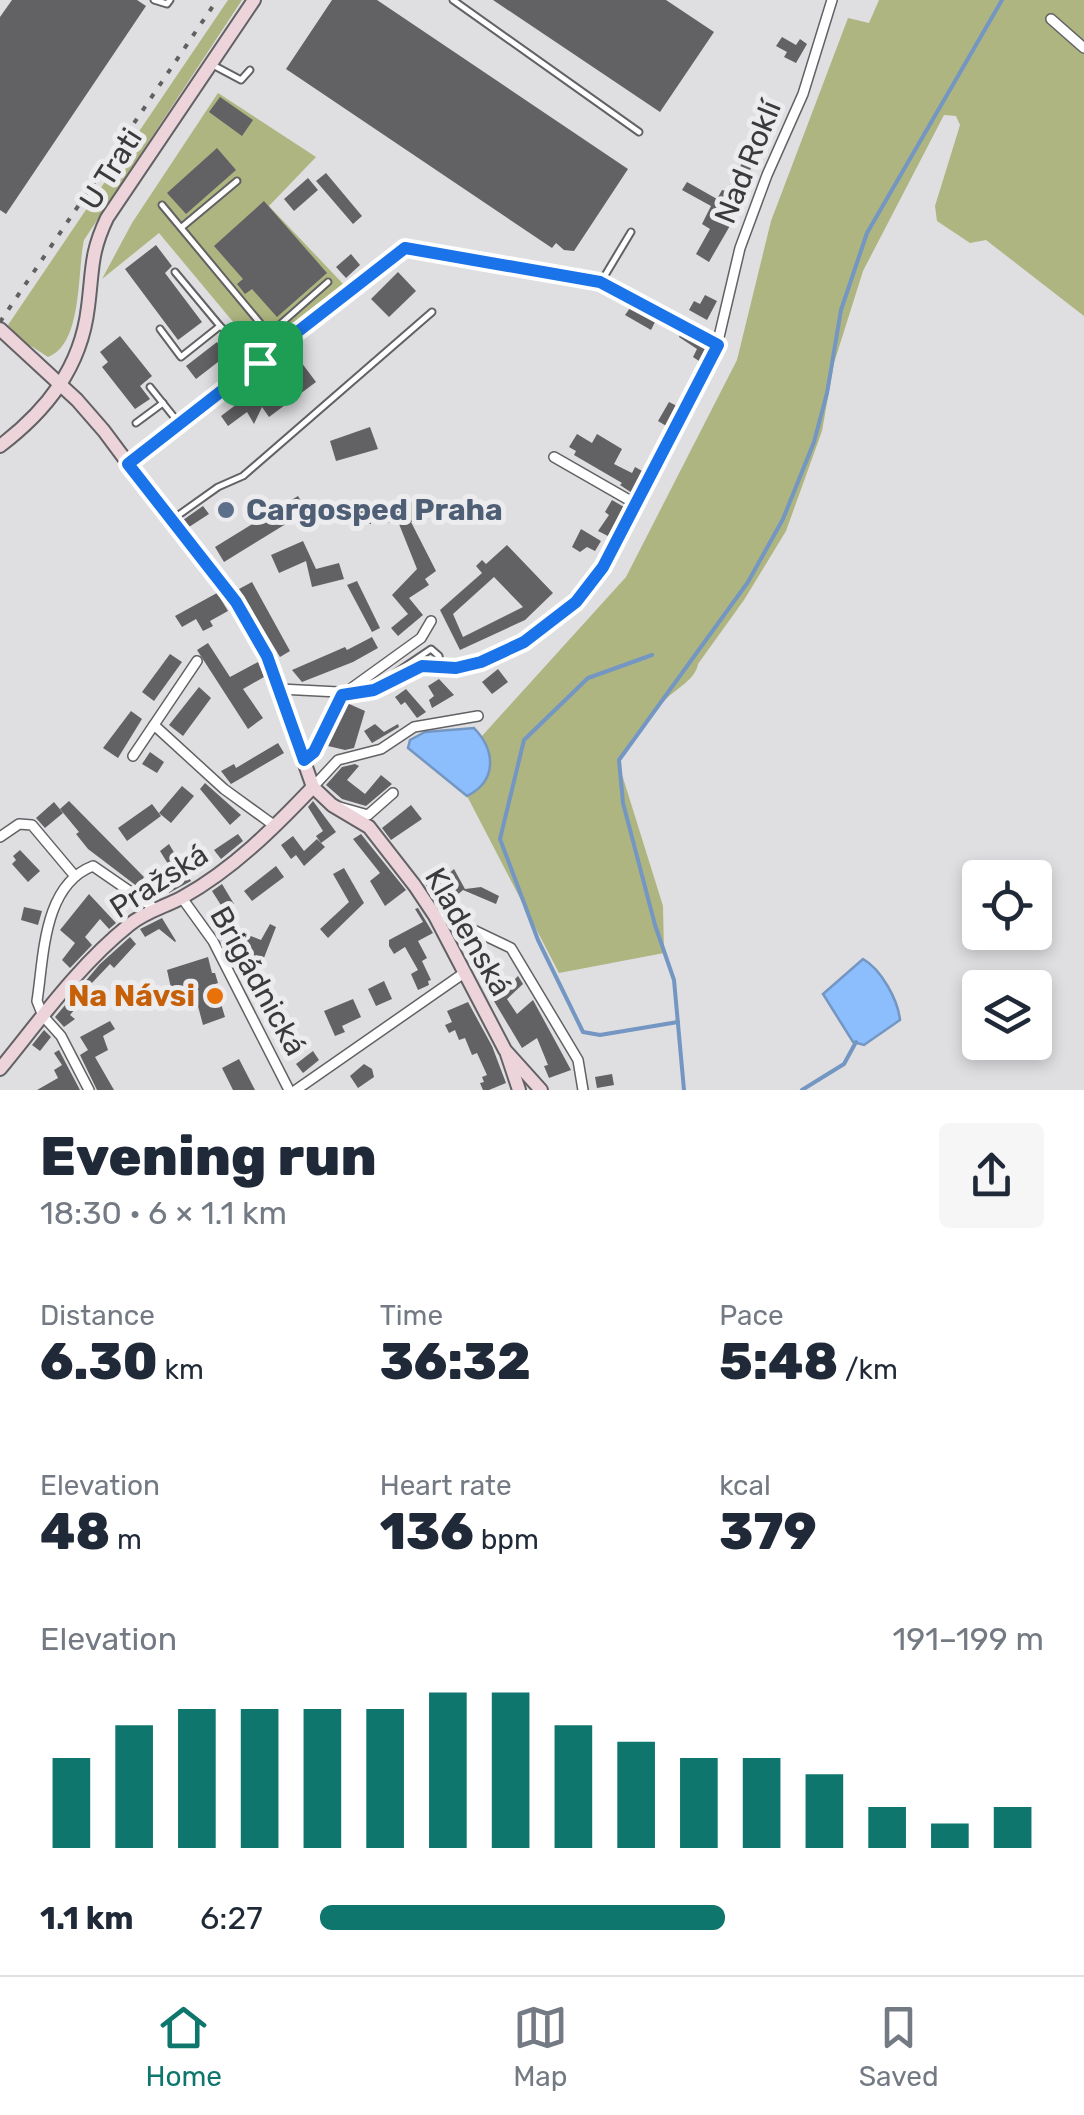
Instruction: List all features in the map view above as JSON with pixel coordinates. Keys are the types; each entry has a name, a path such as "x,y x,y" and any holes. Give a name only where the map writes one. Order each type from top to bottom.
{"street":[{"name":"U Trati","path":"0,446 28,424 61,386 84,328 90,268 101,230 254,0"},
{"name":"Nad Roklí","path":"280,689 342,695 374,690 422,666 456,668 481,662 543,630 576,602 603,567 718,345 740,248 767,174 803,94 832,0"},
{"path":"1051,19 1084,48"},
{"path":"128,464 405,248 600,282 718,345"},
{"path":"0,329 104,430 236,602 267,656 312,787"},
{"path":"554,457 636,504"},
{"path":"304,760 314,752 342,695 421,638 432,620"},
{"path":"133,756 197,662"},
{"path":"312,787 338,760 381,750 414,727 478,716"},
{"path":"154,726 224,789 276,826"},
{"name":"Kladenská","path":"312,787 332,805 369,827 435,916 505,1050 540,1090"},
{"name":"Pražská","path":"0,1069 88,964 128,926 154,908 182,898 242,856 312,787"},
{"path":"332,805 368,814 393,793"},
{"path":"0,837 19,824 32,825 74,875"},
{"path":"89,1090 61,1036 43,1016 37,1001 56,899 74,875 93,866 154,908"},
{"name":"Brigádnická","path":"182,898 213,941 293,1090"},
{"path":"435,916 444,916 512,948 578,1060 583,1090"},
{"path":"293,1090 464,974"},
{"path":"505,1050 519,1090"}],"lane":[{"path":"154,0 167,4 170,0"},
{"path":"453,0 639,132"},
{"path":"210,64 240,80 250,70"},
{"path":"182,228 237,181"},
{"path":"162,205 277,350"},
{"path":"600,282 631,232"},
{"path":"174,272 220,326 260,363"},
{"path":"268,335 328,282"},
{"path":"171,521 218,487 243,476 432,312"},
{"path":"160,329 182,357 220,326"},
{"path":"150,387 180,424"},
{"path":"136,423 162,402"},
{"path":"374,690 431,649 439,656 441,666"}],"green space":[{"path":"228,0 242,0 84,240 76,305 67,338 48,357 31,346 28,348 8,325"},
{"path":"879,0 1084,0 1084,316 986,240 970,243 937,221 935,206 960,125 956,116 944,115 863,271 834,363 822,431 786,531 693,675 646,721 619,765 663,906 664,953 559,973 467,796 477,791 489,758 482,736 626,577 737,360 771,221 848,18 869,23"},
{"path":"218,93 316,157 269,206 346,287 266,349 249,341 159,233 102,279 132,223"}],"water":[{"path":"474,728 486,746 490,765 484,782 467,796 408,748 410,740 425,732"},
{"path":"863,959 888,986 900,1020 864,1045 853,1042 823,994"}],"building":[{"path":"12,0 137,0 146,6 6,214 0,210 0,17"},
{"path":"332,0 377,0 628,169 574,251 564,250 556,243 552,248 286,69"},
{"path":"493,0 666,0 714,32 660,112"},
{"path":"782,37 796,45 800,39 807,44 796,63 784,57 787,52 776,46"},
{"path":"220,97 253,120 242,136 209,112"},
{"path":"765,108 779,116 750,170 755,173 727,221 731,224 709,262 696,254 710,229 702,224 711,206 682,190 687,182 717,199 722,190 726,191 746,156 739,152 745,142 752,141 763,123 758,121"},
{"path":"217,148 236,170 186,214 167,193"},
{"path":"326,173 362,216 353,224 316,181"},
{"path":"308,178 318,190 294,211 284,199"},
{"path":"264,201 327,273 277,317 252,289 245,294 237,284 243,279 214,246"},
{"path":"156,245 172,266 165,273 202,322 178,340 125,269"},
{"path":"351,254 360,265 346,278 336,267"},
{"path":"398,272 416,291 389,317 371,299"},
{"path":"705,295 717,301 707,320 689,310 694,301 700,304"},
{"path":"630,308 655,322 651,330 625,315"},
{"path":"680,334 708,349 702,363 693,357 697,349"},
{"path":"120,336 152,376 140,386 150,399 135,409 102,367 108,362 100,352"},
{"path":"217,342 227,355 196,379 186,366"},
{"path":"298,358 316,382 269,417 262,407 254,424 247,412 228,426 221,416"},
{"path":"669,402 679,407 668,427 658,421"},
{"path":"370,427 378,449 336,461 330,441"},
{"path":"577,434 592,443 597,434 622,449 614,464 632,473 635,467 644,472 632,493 574,455 576,451 569,447"},
{"path":"298,496 307,511 224,562 215,547"},
{"path":"426,497 432,516 411,522 436,571 425,579 429,585 409,598 423,615 398,636 391,628 408,614 392,595 417,569 399,524 371,520 371,524 359,523 359,501 398,507"},
{"path":"612,500 624,507 608,536 598,531 609,515 605,512"},
{"path":"203,506 209,514 189,527 183,520"},
{"path":"581,529 601,541 595,551 587,547 580,552 572,547"},
{"path":"303,541 316,569 339,563 344,579 312,587 306,561 279,573 271,555"},
{"path":"507,545 553,593 525,620 460,650 440,610 482,573 476,566 482,560 486,564","holes":["494,577 523,607 463,637 453,614"]},
{"path":"357,581 380,628 372,632 347,585"},
{"path":"252,582 290,651 280,657 239,589"},
{"path":"217,593 228,611 210,621 213,626 203,631 196,619 182,627 175,616"},
{"path":"372,637 378,648 353,662 302,682 292,670 345,647 347,650"},
{"path":"208,643 230,677 258,662 264,677 243,689 263,718 248,729 197,650"},
{"path":"170,654 182,662 154,701 142,692"},
{"path":"498,669 508,682 492,694 482,682"},
{"path":"439,679 454,695 432,708 429,700 434,696 428,686"},
{"path":"199,687 211,698 183,736 169,725"},
{"path":"406,689 426,712 417,718 405,702 401,705 395,697"},
{"path":"347,703 365,711 354,748 345,750 328,746"},
{"path":"131,711 142,719 118,758 103,748"},
{"path":"375,724 384,732 398,724 399,727 372,743 364,731"},
{"path":"278,743 284,753 231,784 221,771 234,764 236,768"},
{"path":"150,752 164,762 157,773 142,764"},
{"path":"359,766 347,780 365,794 381,775 392,784 366,806 342,799 326,785 342,767"},
{"path":"205,783 241,815 230,825 200,789"},
{"path":"182,786 194,796 171,823 159,813"},
{"path":"69,801 144,877 138,887 88,849 60,809"},
{"path":"313,801 336,832 321,843 316,836 323,831 308,807"},
{"path":"54,802 63,813 45,828 36,818"},
{"path":"152,804 161,816 127,841 118,828"},
{"path":"411,805 422,819 391,840 382,828"},
{"path":"238,834 243,841 221,859 214,850"},
{"path":"361,834 406,890 385,906 370,881 380,873 353,839"},
{"path":"293,836 304,851 317,839 325,847 304,866 296,855 291,859 281,845"},
{"path":"169,844 191,881 169,893 164,884 159,897 147,891 169,879 181,885 160,851"},
{"path":"20,850 40,871 28,882 12,864 16,860 13,856"},
{"path":"276,866 284,877 252,901 244,891"},
{"path":"344,868 364,903 328,938 320,929 349,902 333,874"},
{"path":"454,869 465,889 481,887 499,896 496,904 463,890 442,908 421,878 429,872 437,884"},
{"path":"222,884 234,904 224,910 212,891"},
{"path":"89,894 116,923 109,929 100,919 85,937 92,945 70,968 62,960 75,943 60,930"},
{"path":"24,907 42,911 38,925 21,920"},
{"path":"415,909 433,933 418,941 427,958 422,961 431,980 418,990 411,974 418,970 405,947 394,954 389,940 423,922"},
{"path":"224,916 235,930 261,940 270,924 276,927 262,963 226,949 212,925"},
{"path":"162,918 175,942 159,929 145,937 140,929"},
{"path":"130,937 136,944 114,968 110,964 90,985 97,996 91,1002 85,997 70,1015 75,1019 64,1027 55,1017 100,964"},
{"path":"472,943 500,994 518,976 523,984 507,999 517,1014 533,1000 571,1070 549,1078 537,1038 522,1048 470,961"},
{"path":"208,957 225,1017 203,1025 194,991 177,995 167,970"},
{"path":"384,981 392,999 376,1006 368,989"},
{"path":"353,999 361,1017 342,1026 345,1032 335,1036 324,1011"},
{"path":"468,1002 492,1046 506,1083 489,1090 483,1090 480,1083 487,1075 477,1053 472,1055 465,1038 459,1040 455,1030 449,1033 445,1025 452,1022 447,1011"},
{"path":"110,1021 115,1029 103,1036 108,1050 95,1057 114,1090 97,1090 80,1055 88,1050 80,1037"},
{"path":"44,1030 51,1037 40,1051 32,1045"},
{"path":"59,1050 80,1090 37,1090 58,1078 54,1070 62,1065 54,1053"},
{"path":"313,1051 319,1060 303,1073 296,1064"},
{"path":"239,1059 255,1090 233,1090 222,1068"},
{"path":"364,1064 372,1069 374,1077 358,1088 350,1076"},
{"path":"612,1074 614,1085 597,1088 595,1077"}],"waterway":[{"path":"684,1090 674,980 655,925 623,803 619,760 748,582 783,519 814,442 841,310 867,233 1002,0"},
{"path":"652,655 588,678 524,740 500,839 538,940 583,1032 600,1035 678,1022"},
{"path":"802,1090 844,1064 856,1042"}],"railway":[{"path":"0,322 217,0"}],"place":[{"name":"Cargosped Praha","path":"226,510"},
{"name":"Na Návsi","path":"215,996"}],"route":[{"path":"405,248 600,282 718,345 603,567 576,602 524,642 481,662 456,668 422,666 374,690 342,695 314,752 304,760 267,656 236,602 128,464 260,363 405,248"}]}
